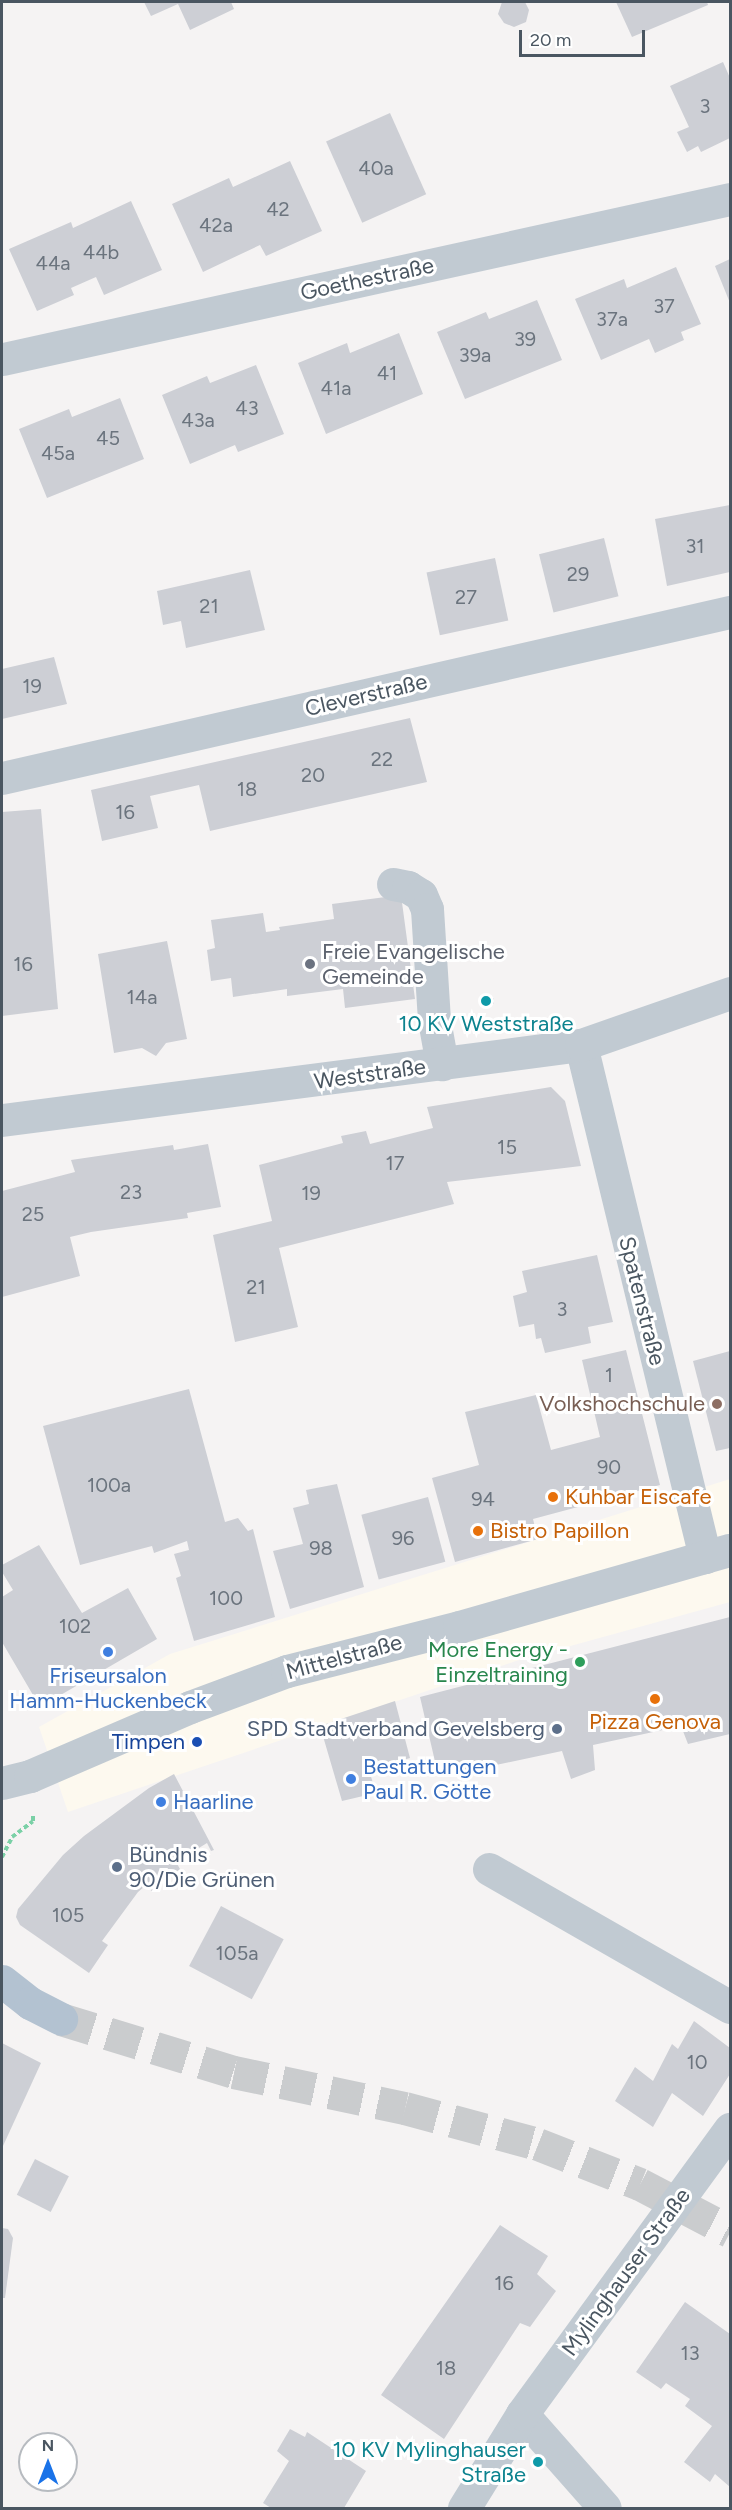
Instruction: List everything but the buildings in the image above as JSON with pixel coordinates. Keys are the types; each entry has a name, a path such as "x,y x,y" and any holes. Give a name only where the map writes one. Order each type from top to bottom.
{"main road":[{"path":"2,1981 30,2003 62,2019"}],"street":[{"name":"Goethestraße","path":"3,359 730,199"},
{"name":"Cleverstraße","path":"2,778 730,612"},
{"path":"393,884 408,887 421,896 427,909 434,1020 442,1064"},
{"name":"Weststraße","path":"2,1120 581,1045 730,993"},
{"name":"Spatenstraße","path":"581,1045 718,1553"},
{"name":"Mittelstraße","path":"2,1783 30,1776 190,1707 287,1671 459,1626 718,1553"},
{"path":"489,1869 730,2007"},
{"name":"Mylinghauser Straße","path":"464,2508 522,2414 730,2129"},
{"path":"522,2414 605,2508"}],"shaded area":[{"path":"730,1479 730,1602 516,1661 68,1812 39,1727 170,1654"}],"tunnel":[{"path":"61,2019 234,2072 405,2108 538,2144 640,2184 730,2231"}],"place":[{"name":"Freie Evangelische Gemeinde","path":"310,964"},
{"name":"10 KV Weststraße","path":"486,1001"},
{"name":"Volkshochschule","path":"717,1404"},
{"name":"Kuhbar Eiscafe","path":"553,1497"},
{"name":"Bistro Papillon","path":"478,1531"},
{"name":"Friseursalon Hamm-Huckenbeck","path":"108,1652"},
{"name":"More Energy - Einzeltraining","path":"580,1662"},
{"name":"Pizza Genova","path":"655,1699"},
{"name":"SPD Stadtverband Gevelsberg","path":"557,1729"},
{"name":"Timpen","path":"197,1742"},
{"name":"Bestattungen Paul R. Götte","path":"351,1779"},
{"name":"Haarline","path":"161,1802"},
{"name":"Bündnis 90/Die Grünen","path":"117,1867"},
{"name":"10 KV Mylinghauser Straße","path":"538,2462"}]}
